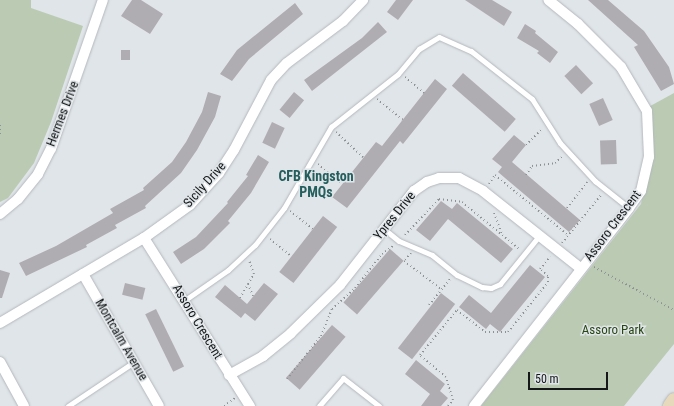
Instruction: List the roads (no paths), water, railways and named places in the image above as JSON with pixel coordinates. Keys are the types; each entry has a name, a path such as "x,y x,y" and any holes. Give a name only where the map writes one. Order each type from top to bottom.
{"main road":[{"path":"670,406 674,400"}],"street":[{"name":"Hermes Drive","path":"0,214 18,199 38,174 51,149 103,0"},
{"name":"Sicily Drive","path":"0,323 144,238 190,205 219,173 234,150 271,80 287,63 343,20 363,0"},
{"name":"Assoro Crescent","path":"474,406 641,191 649,157 647,111 621,67 578,24 548,0"},
{"name":"Ypres Drive","path":"229,375 263,356 291,333 340,285 414,191 427,182 439,178 459,178 483,192 556,250 583,265"},
{"name":"Assoro Crescent","path":"144,238 185,300 229,375 250,406"},
{"name":"Montcalm Avenue","path":"83,274 159,406"},
{"path":"0,362 24,406"}],"lane":[{"path":"185,300 228,270 246,254 263,235 285,206 331,127 400,72 419,48 439,37 471,51 532,99 567,151 591,177 629,208"},
{"path":"384,229 399,241 432,255 455,273 482,287 491,288 500,284 539,236"},
{"path":"68,406 134,362"},
{"path":"319,406 343,378 379,406"}],"district":[{"name":"CFB Kingston PMQs","path":"316,184"}],"park label":[{"name":"Assoro Park","path":"613,330"}]}
